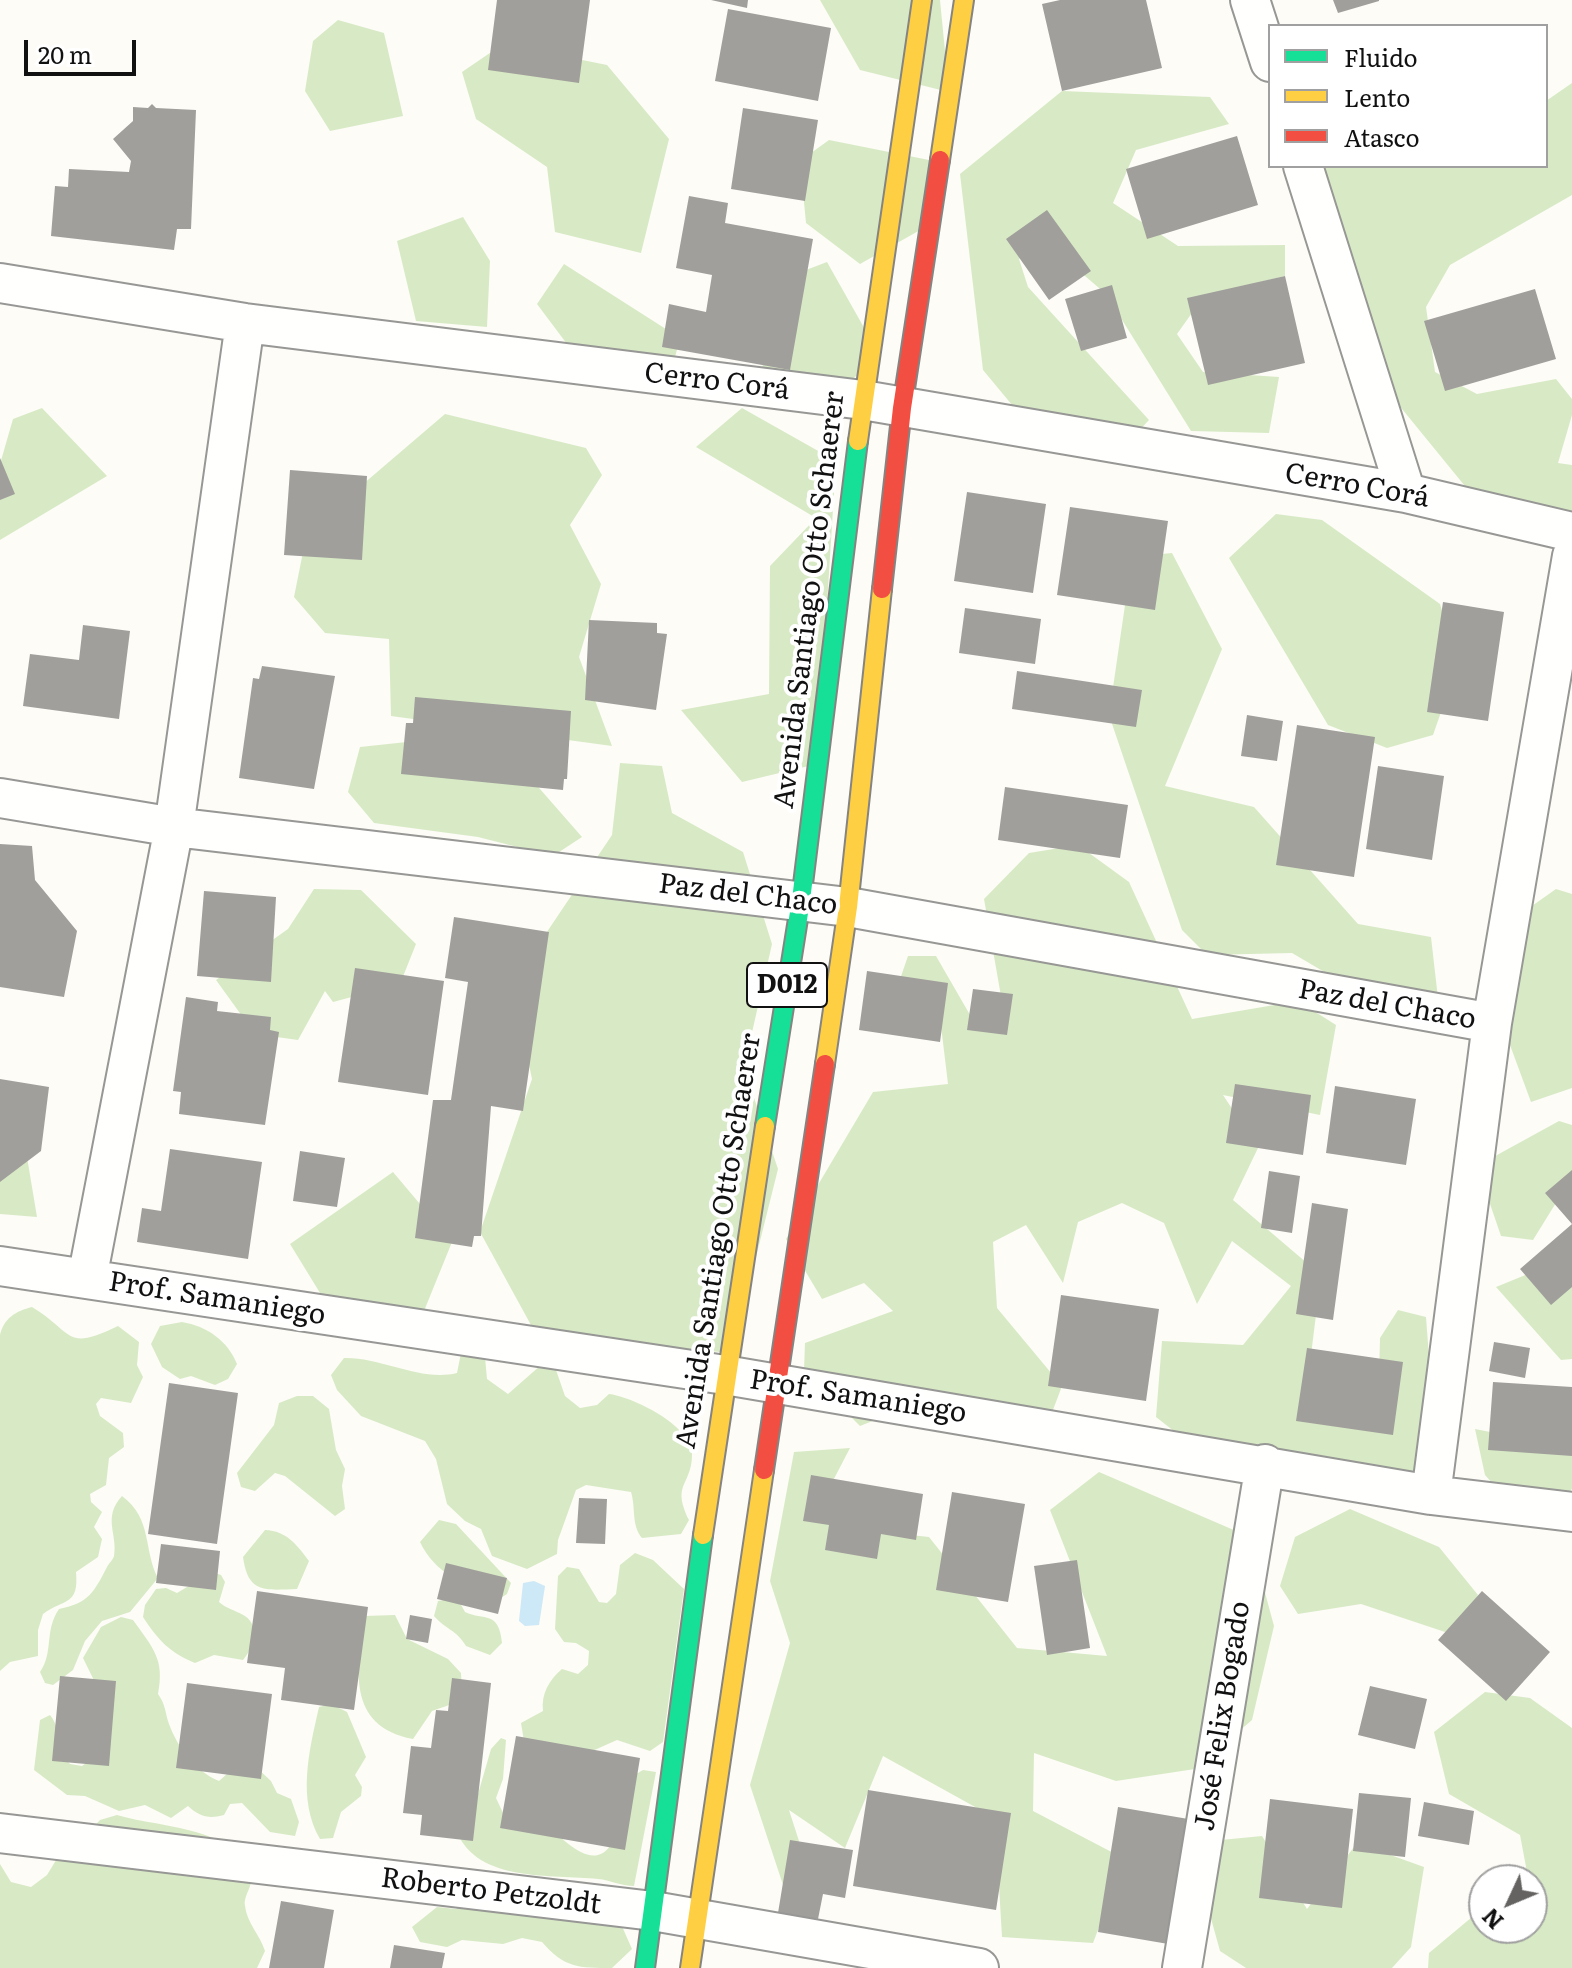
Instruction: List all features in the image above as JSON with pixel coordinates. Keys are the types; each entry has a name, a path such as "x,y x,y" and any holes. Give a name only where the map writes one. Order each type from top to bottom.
{"main road":[{"name":"Avenida Santiago Otto Schaerer","path":"645,1968 725,1375 801,900 863,400 922,0"},
{"name":"D012","path":"690,1968 848,907 902,408 964,0"}],"street":[{"path":"1250,0 1268,56"},
{"path":"1304,168 1406,493"},
{"name":"Cerro Corá","path":"0,283 245,323 863,400 1406,493 1572,532"},
{"path":"87,1279 174,827 245,323"},
{"path":"1431,1495 1492,1023 1572,556"},
{"name":"Paz del Chaco","path":"0,798 174,827 848,907 1492,1023"},
{"name":"Prof. Samaniego","path":"0,1266 775,1383 1265,1464 1431,1495 1572,1512"},
{"name":"José Felix Bogado","path":"1182,1968 1265,1464"},
{"name":"Roberto Petzoldt","path":"0,1833 653,1911 979,1968"}],"green space":[{"path":"820,0 940,0 949,92 860,70"},
{"path":"338,20 384,33 403,116 330,131 305,91 313,41"},
{"path":"503,44 607,65 669,139 641,253 555,232 547,167 476,119 462,72"},
{"path":"1572,83 1572,195 1450,265 1426,307 1435,372 1477,394 1556,379 1572,399 1572,415 1558,463 1572,465 1572,542 1500,529 1380,382 1299,168 1548,168 1548,100"},
{"path":"1062,91 1210,97 1229,124 1136,150 1113,203 1178,246 1285,245 1285,276 1204,296 1177,334 1203,372 1279,377 1269,433 1191,431 1106,294 1043,240 1019,259 1028,287 1149,420 1116,455 1047,447 983,370 960,174"},
{"path":"829,140 934,161 929,225 860,264 806,223 800,161"},
{"path":"463,217 490,261 487,327 416,321 397,241"},
{"path":"827,262 880,356 825,402 746,387 779,345 785,278"},
{"path":"564,264 680,338 669,380 579,360 537,304"},
{"path":"42,408 107,476 0,540 0,464 13,419"},
{"path":"742,408 836,461 817,764 742,782 681,710 769,694 770,566 816,518 696,447"},
{"path":"445,414 586,448 602,475 570,525 601,584 579,657 612,746 391,716 389,639 325,633 294,597 307,532"},
{"path":"1276,514 1322,520 1440,604 1458,664 1433,735 1387,748 1328,725 1229,558"},
{"path":"1172,553 1222,649 1165,786 1254,807 1358,924 1431,937 1439,1007 1389,1010 1292,953 1207,955 1182,930 1109,715 1132,557"},
{"path":"491,733 582,837 553,856 478,837 374,823 348,792 360,747"},
{"path":"620,763 662,766 672,813 743,852 772,944 744,1068 778,1169 732,1353 537,1336 480,1232 532,1079 512,984 612,835"},
{"path":"1078,845 1129,882 1192,1019 1298,1001 1336,1025 1320,1115 1223,1095 1258,1148 1233,1200 1321,1275 1308,1379 1378,1417 1380,1338 1398,1310 1426,1317 1437,1462 1401,1492 1324,1471 1250,1491 1156,1417 1162,1341 1243,1345 1291,1286 1232,1241 1197,1304 1164,1223 1122,1203 1078,1222 1063,1283 1026,1225 993,1242 997,1308 1062,1386 1039,1447 903,1409 860,1426 804,1370 805,1343 893,1311 864,1283 822,1299 786,1239 873,1092 948,1084 941,1026 898,985 908,956 936,956 977,1027 1006,1025 984,899 1029,853"},
{"path":"314,889 361,890 416,944 400,984 333,1002 325,991 298,1040 255,1034 216,980 288,929"},
{"path":"1556,889 1572,894 1572,1088 1531,1102 1486,980 1495,932"},
{"path":"1559,1121 1572,1125 1572,1177 1533,1240 1501,1236 1477,1166"},
{"path":"0,1155 27,1157 37,1217 0,1214"},
{"path":"393,1172 452,1242 424,1311 328,1306 290,1244"},
{"path":"1545,1267 1572,1283 1572,1359 1561,1360 1496,1287"},
{"path":"32,1307 78,1338 88,1338 118,1326 139,1342 137,1365 143,1377 131,1403 101,1398 96,1404 100,1416 123,1433 124,1447 109,1458 106,1485 90,1494 91,1502 102,1512 94,1527 102,1539 98,1557 76,1572 73,1596 43,1614 38,1630 38,1656 10,1662 0,1671 0,1335 4,1324 12,1316"},
{"path":"182,1322 208,1331 228,1348 237,1364 228,1379 215,1385 191,1376 180,1379 162,1367 151,1344 160,1326"},
{"path":"461,1353 485,1357 487,1379 508,1394 541,1365 555,1367 565,1396 580,1408 597,1405 609,1394 646,1407 672,1423 689,1443 692,1454 682,1491 689,1520 681,1534 642,1538 636,1528 631,1492 586,1485 576,1490 558,1540 557,1554 527,1569 492,1556 481,1529 465,1521 447,1504 436,1459 425,1441 361,1416 337,1390 331,1375 344,1358 429,1374 457,1373"},
{"path":"297,1396 313,1396 329,1409 336,1450 345,1469 342,1486 345,1509 335,1516 285,1476 275,1473 255,1491 241,1487 237,1473 274,1425 279,1403"},
{"path":"1475,1429 1572,1448 1572,1489 1551,1509 1519,1513 1485,1475"},
{"path":"850,1448 824,1498 837,1527 929,1537 1017,1648 1107,1656 1050,1510 1099,1472 1250,1537 1274,1626 1252,1720 1195,1769 1116,1781 1034,1753 1033,1811 1125,1859 1093,1943 1002,1937 995,1818 883,1756 845,1848 789,1810 808,1869 785,1891 750,1785 790,1643 770,1581 794,1452"},
{"path":"122,1496 139,1515 158,1578 130,1612 102,1621 85,1641 73,1670 53,1685 45,1683 40,1672 47,1657 54,1617 59,1609 84,1600 113,1559 113,1512"},
{"path":"1350,1509 1439,1547 1478,1595 1454,1635 1361,1604 1298,1614 1280,1586 1295,1537"},
{"path":"439,1520 456,1524 511,1583 507,1594 496,1601 452,1578 434,1562 420,1542"},
{"path":"265,1530 285,1536 309,1561 297,1589 267,1589 254,1584 249,1578 243,1557"},
{"path":"635,1553 653,1560 684,1589 663,1742 650,1751 617,1740 590,1752 524,1741 521,1723 543,1711 545,1693 553,1678 562,1669 578,1674 588,1665 589,1651 576,1643 564,1642 555,1629 558,1576 567,1567 579,1569 599,1602 607,1603 616,1594 620,1565"},
{"path":"212,1572 221,1575 225,1582 219,1602 251,1622 252,1643 243,1660 214,1655 195,1663 165,1645 143,1617 145,1605 156,1589 166,1588 177,1593"},
{"path":"438,1601 459,1601 465,1612 490,1618 498,1626 502,1643 490,1655 466,1646 459,1636 434,1616"},
{"path":"395,1615 407,1639 448,1659 461,1673 458,1700 432,1711 413,1739 391,1732 376,1721 366,1708 360,1692 360,1655 365,1616"},
{"path":"121,1617 133,1620 156,1654 160,1672 158,1694 173,1733 188,1758 219,1781 236,1766 256,1767 271,1781 277,1793 291,1799 299,1822 295,1836 270,1832 242,1803 230,1804 224,1815 214,1817 201,1815 188,1806 171,1818 145,1805 119,1811 85,1796 67,1795 34,1770 40,1720 50,1715 70,1764 82,1766 100,1753 109,1711 83,1658 101,1627"},
{"path":"1485,1692 1530,1698 1572,1728 1572,1968 1428,1968 1429,1953 1468,1920 1468,1944 1548,1944 1548,1864 1525,1864 1520,1835 1449,1794 1434,1732"},
{"path":"331,1704 347,1712 366,1757 355,1775 362,1787 361,1796 341,1812 333,1838 320,1839 309,1808 307,1774 319,1707"},
{"path":"501,1738 506,1740 503,1779 496,1798 504,1815 542,1824 587,1855 604,1852 612,1843 631,1777 643,1770 656,1772 634,1886 598,1879 518,1873 481,1860 467,1848 457,1832 474,1808 491,1749"},
{"path":"117,1815 210,1837 241,1856 251,1876 246,1912 265,1951 257,1968 0,1968 0,1864 11,1882 31,1887 47,1875 61,1852 79,1843 100,1820"},
{"path":"1262,1836 1307,1909 1357,1843 1424,1867 1411,1947 1392,1968 1246,1968 1220,1951 1202,1886 1221,1840"},
{"path":"589,1883 606,1890 632,1949 612,1968 573,1965 558,1957 542,1942 522,1938 503,1944 462,1940 447,1947 420,1942 412,1927 437,1907 456,1909 466,1901 572,1894"}],"water":[{"path":"534,1581 545,1586 539,1625 525,1626 519,1621 523,1583"}],"building":[{"path":"497,0 590,0 579,83 488,70"},
{"path":"711,0 748,0 747,8"},
{"path":"1060,0 1146,0 1162,68 1062,91 1042,4"},
{"path":"1333,0 1379,0 1379,1 1338,13"},
{"path":"728,9 831,28 818,101 715,81"},
{"path":"152,104 156,108 196,110 191,229 177,229 174,250 51,236 55,186 68,187 69,169 129,172 131,161 113,139 133,121 133,107 148,108"},
{"path":"743,108 818,120 805,201 731,189"},
{"path":"1237,136 1258,205 1147,239 1126,169"},
{"path":"689,196 728,203 725,223 813,239 790,370 662,347 669,304 706,312 712,275 676,268"},
{"path":"1047,210 1091,271 1049,300 1006,239"},
{"path":"1285,276 1305,363 1208,385 1187,298"},
{"path":"1112,285 1127,338 1081,351 1065,299"},
{"path":"1535,289 1556,359 1445,391 1424,321"},
{"path":"0,458 15,494 0,500"},
{"path":"290,470 367,476 362,560 284,555"},
{"path":"967,492 1046,504 1033,593 954,581"},
{"path":"1070,507 1168,521 1155,610 1057,595"},
{"path":"1443,602 1504,612 1488,721 1427,712"},
{"path":"965,608 1041,619 1035,664 959,653"},
{"path":"589,620 657,623 657,633 667,634 656,710 585,700"},
{"path":"83,625 130,631 119,719 23,706 30,654 79,660"},
{"path":"262,666 335,676 314,789 239,778 253,678 259,679"},
{"path":"1017,671 1142,690 1136,727 1012,709"},
{"path":"415,697 571,711 567,779 564,779 563,790 401,774 406,723 413,723"},
{"path":"1247,715 1283,721 1277,761 1241,756"},
{"path":"1297,725 1375,737 1354,877 1276,865"},
{"path":"1378,766 1444,776 1432,860 1366,849"},
{"path":"1005,787 1128,805 1120,858 998,840"},
{"path":"0,844 32,846 35,880 77,931 64,997 0,987"},
{"path":"204,891 276,897 271,982 197,976"},
{"path":"454,917 549,932 523,1111 491,1106 481,1236 474,1236 472,1247 415,1238 433,1100 451,1100 468,982 445,978"},
{"path":"355,968 444,981 428,1095 338,1082"},
{"path":"867,971 948,983 940,1042 859,1030"},
{"path":"973,989 1013,994 1007,1035 967,1030"},
{"path":"186,997 218,1002 217,1011 271,1017 270,1030 279,1032 265,1125 179,1114 181,1092 173,1091"},
{"path":"0,1079 49,1087 41,1151 0,1182"},
{"path":"1235,1084 1311,1095 1303,1155 1226,1143"},
{"path":"1335,1086 1416,1099 1406,1165 1326,1153"},
{"path":"170,1149 262,1162 248,1259 137,1242 142,1208 161,1211"},
{"path":"300,1151 345,1158 337,1207 293,1201"},
{"path":"1572,1170 1572,1224 1545,1193"},
{"path":"1269,1171 1300,1176 1292,1233 1261,1228"},
{"path":"1312,1203 1348,1209 1333,1320 1296,1314"},
{"path":"1572,1224 1572,1287 1551,1305 1520,1269"},
{"path":"1061,1295 1159,1309 1146,1401 1048,1386"},
{"path":"1494,1342 1530,1348 1525,1378 1489,1371"},
{"path":"1307,1348 1403,1362 1393,1435 1296,1421"},
{"path":"1493,1382 1572,1387 1572,1456 1488,1450"},
{"path":"169,1383 238,1393 217,1544 148,1534"},
{"path":"811,1475 923,1494 916,1540 881,1534 877,1559 825,1550 829,1525 803,1521"},
{"path":"952,1492 1025,1504 1008,1602 936,1590"},
{"path":"579,1498 607,1499 605,1544 576,1543"},
{"path":"161,1544 220,1551 216,1590 156,1583"},
{"path":"1077,1560 1090,1648 1047,1655 1034,1566"},
{"path":"446,1563 507,1578 498,1614 437,1599"},
{"path":"257,1591 368,1607 354,1710 281,1700 285,1668 247,1663"},
{"path":"1482,1591 1550,1652 1506,1701 1438,1640"},
{"path":"410,1615 432,1619 428,1643 406,1639"},
{"path":"60,1676 116,1681 109,1766 52,1761"},
{"path":"452,1678 491,1683 473,1841 420,1835 422,1815 403,1813 411,1746 431,1748 436,1710 448,1711"},
{"path":"187,1683 272,1694 261,1779 176,1768"},
{"path":"1370,1686 1427,1699 1415,1749 1358,1735"},
{"path":"516,1736 640,1758 625,1850 500,1828"},
{"path":"868,1790 1011,1813 996,1910 853,1886"},
{"path":"1359,1793 1411,1798 1405,1857 1353,1851"},
{"path":"1270,1799 1353,1809 1342,1908 1259,1898"},
{"path":"1424,1802 1474,1811 1469,1845 1418,1836"},
{"path":"1118,1807 1200,1821 1180,1946 1098,1932"},
{"path":"790,1840 853,1850 845,1898 823,1894 818,1919 778,1913"},
{"path":"281,1901 334,1910 324,1968 269,1968"},
{"path":"394,1945 445,1953 442,1968 390,1968"}],"traffic: fast":[{"path":"765,1126 801,900 858,441"},
{"path":"645,1968 703,1535"}],"traffic: slow":[{"path":"858,441 922,0"},
{"path":"940,160 964,0"},
{"path":"825,1064 848,907 882,589"},
{"path":"703,1535 765,1126"},
{"path":"690,1968 764,1470"}],"traffic: jam":[{"path":"882,589 902,408 940,160"},
{"path":"764,1470 825,1064"}]}
